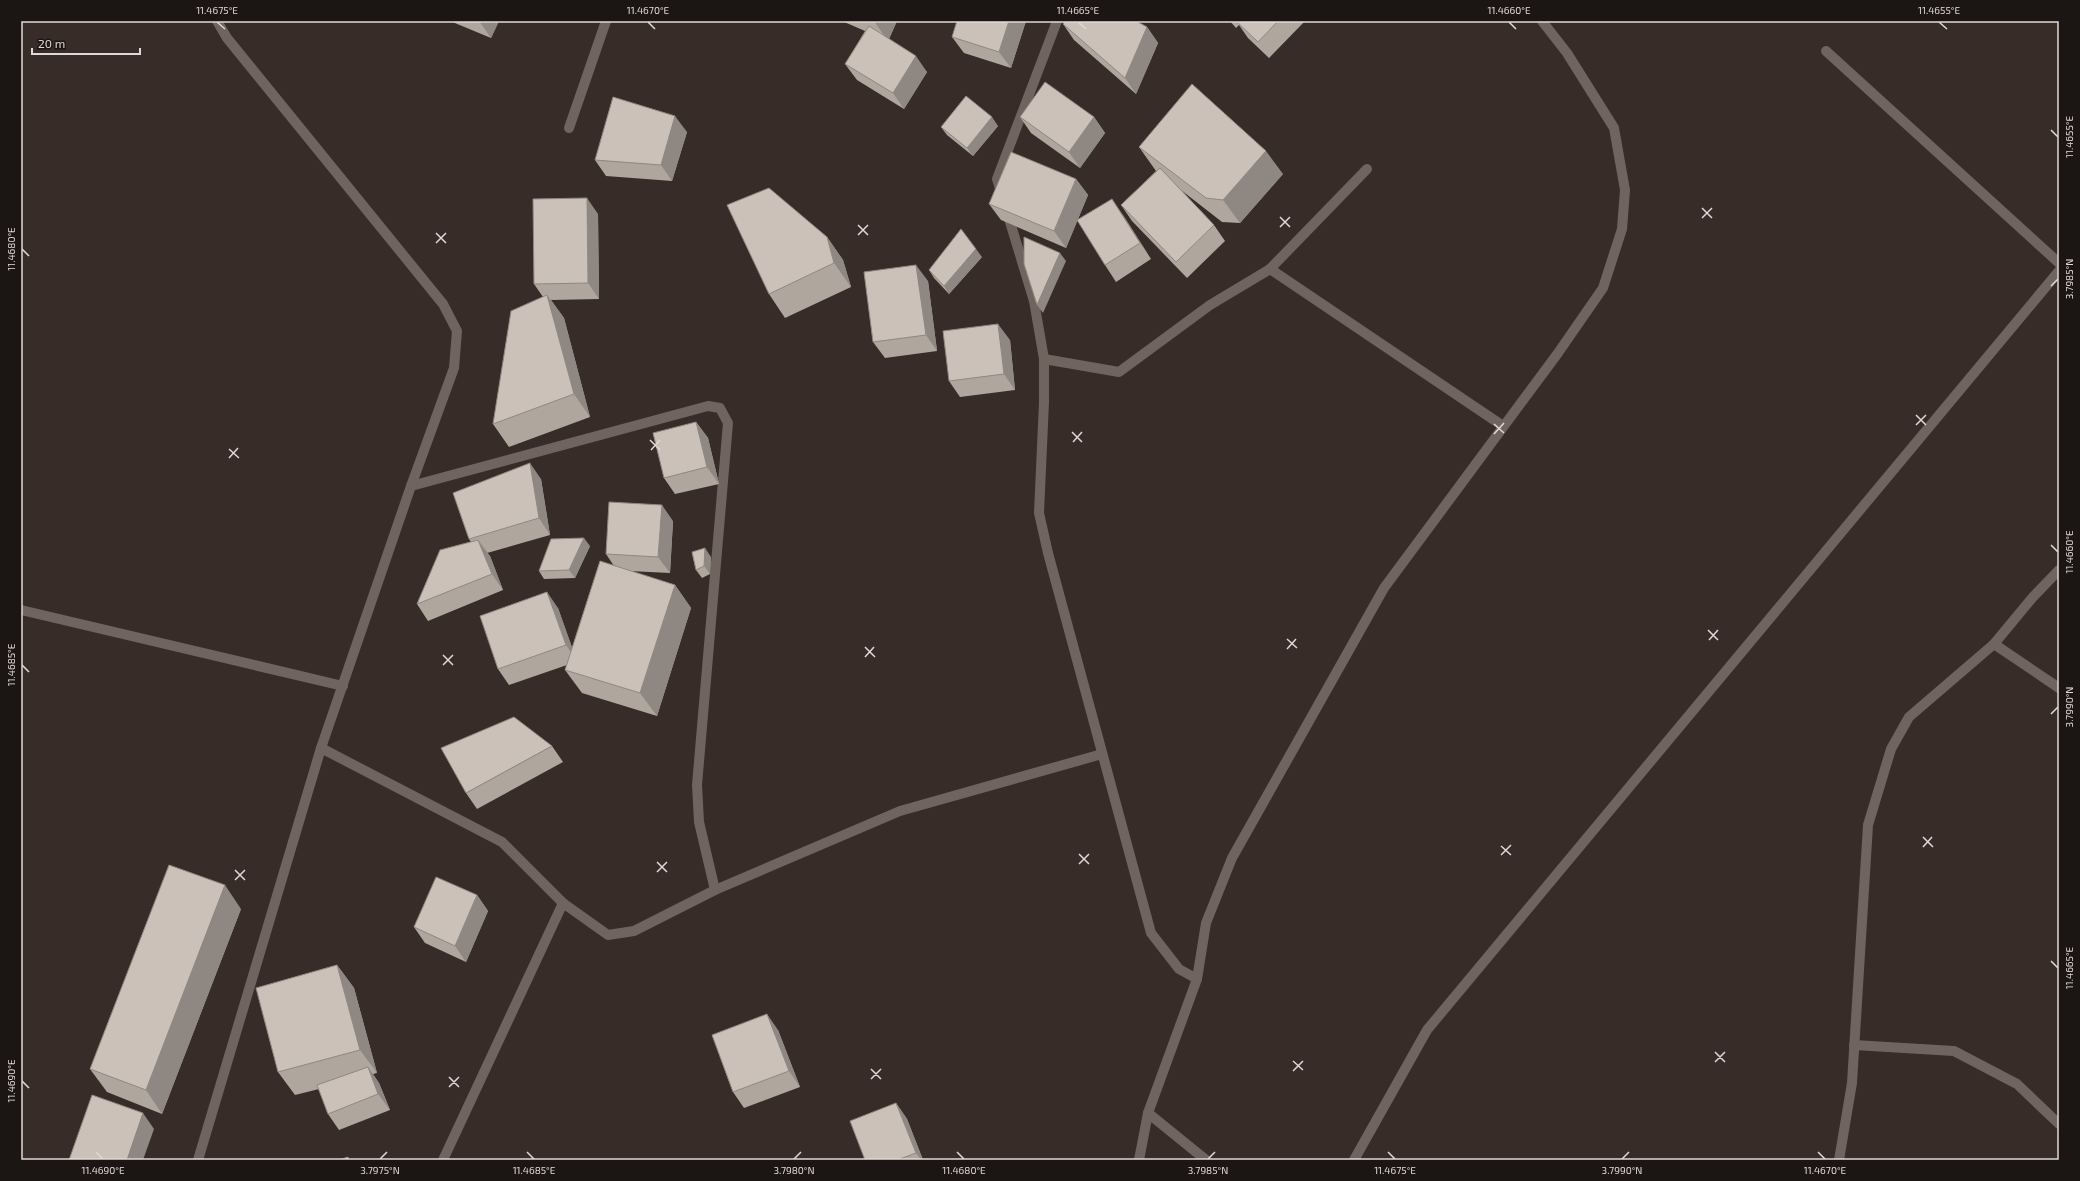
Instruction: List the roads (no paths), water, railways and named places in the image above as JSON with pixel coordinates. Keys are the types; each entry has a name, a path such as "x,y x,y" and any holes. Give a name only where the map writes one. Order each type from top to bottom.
{"street":[{"path":"198,1160 321,748 411,486 454,368 457,331 443,304 227,38 217,21"},
{"path":"569,128 606,21"},
{"path":"1057,21 997,179 1034,301 1044,359 1044,402 1039,513 1102,754 1151,933 1179,969 1197,979"},
{"path":"1139,1160 1148,1113 1197,979 1206,923 1232,858 1384,588 1558,354 1603,288 1622,229 1625,190 1614,128 1567,53 1542,21"},
{"path":"1826,51 2059,263"},
{"path":"1044,359 1119,372 1210,305 1270,269 1367,169"},
{"path":"1270,269 1504,426"},
{"path":"1354,1160 1427,1030 2059,271"},
{"path":"411,486 708,406 720,408 728,423 697,785 699,822 715,890"},
{"path":"1839,1160 1852,1083 1868,825 1891,749 1909,717 1994,644 2033,597 2059,570"},
{"path":"21,610 343,686"},
{"path":"1994,644 2059,688"},
{"path":"321,748 502,842 563,903 608,935 634,931 715,890 900,811 1102,754"},
{"path":"443,1160 563,903"},
{"path":"1854,1045 1954,1051 2017,1084 2059,1124"},
{"path":"1148,1113 1206,1160"}]}
